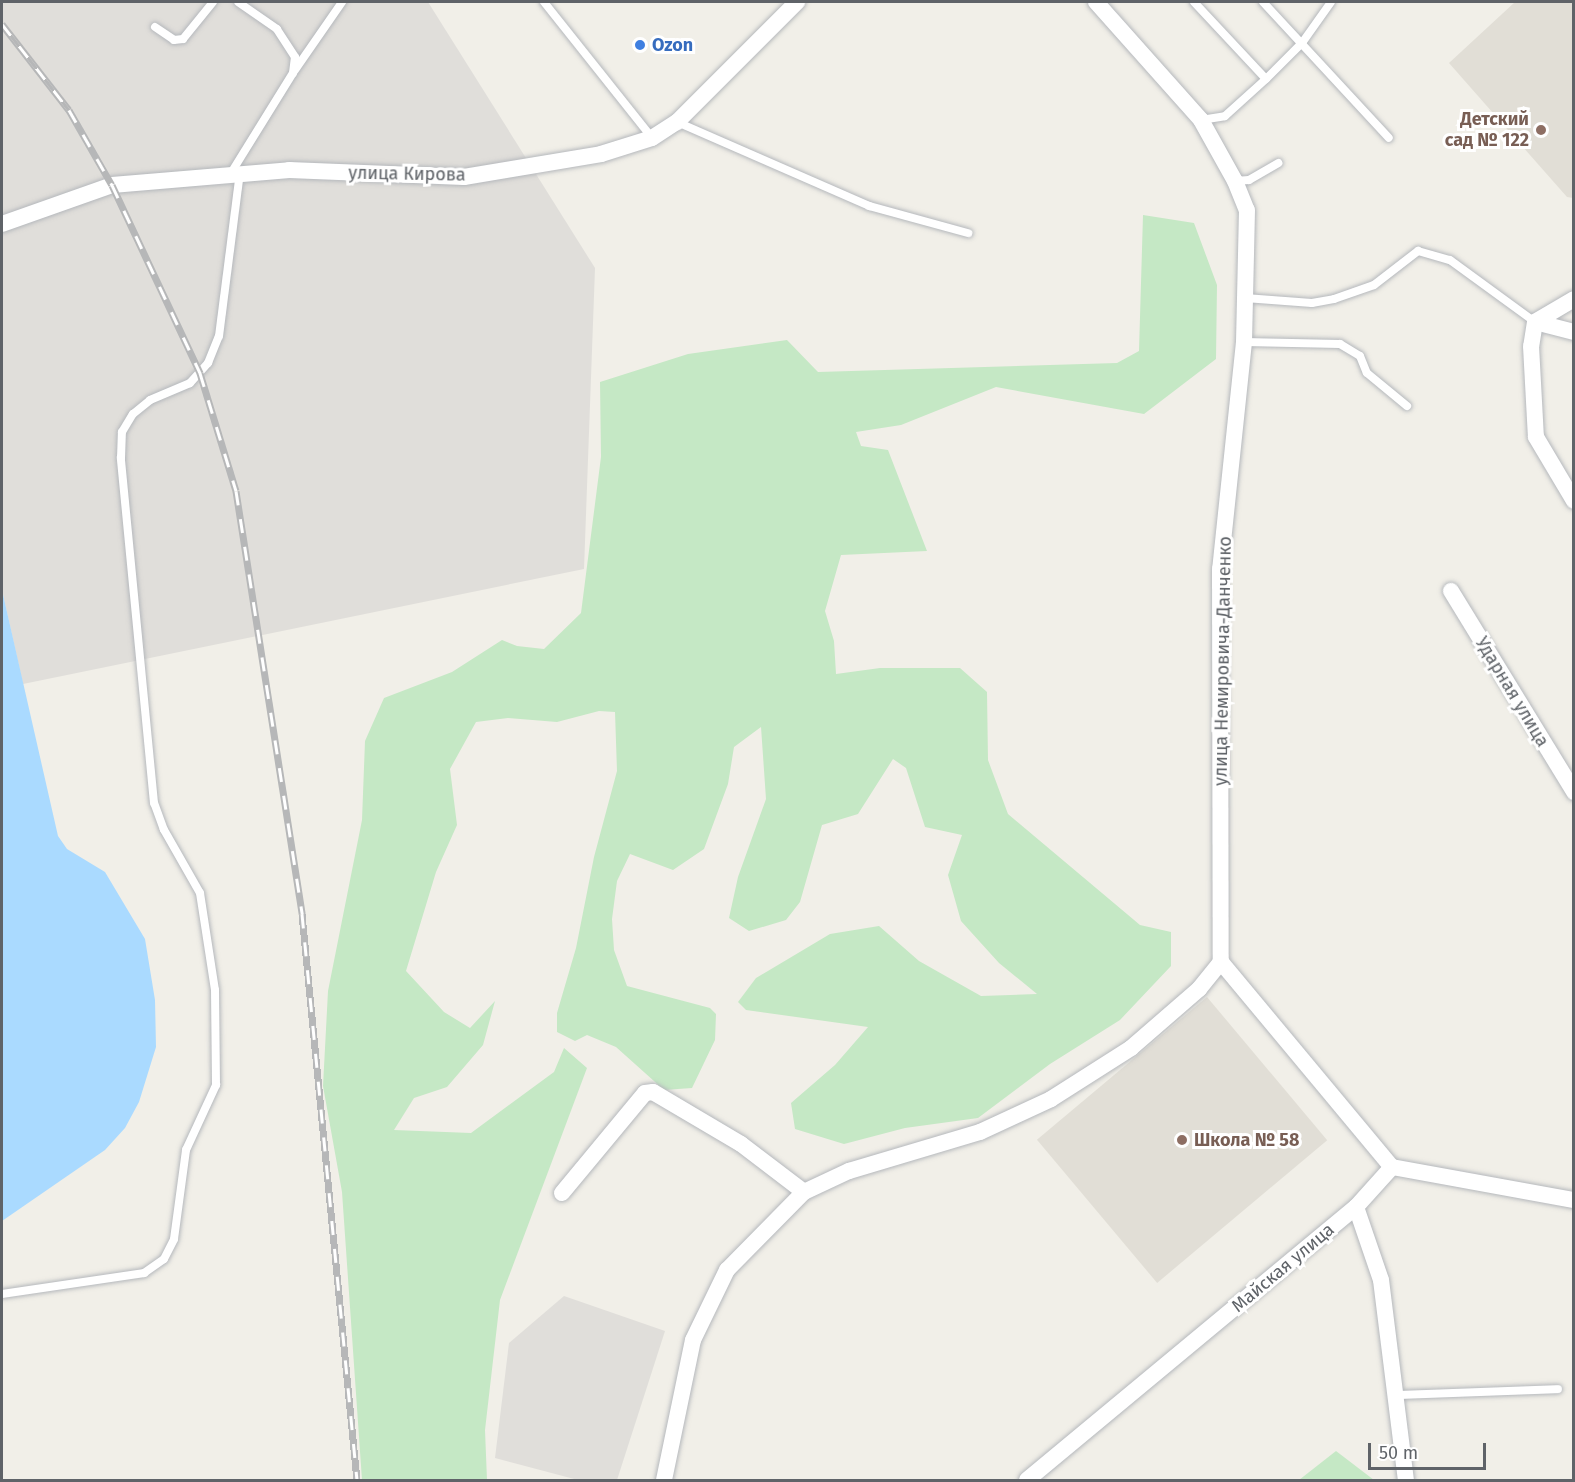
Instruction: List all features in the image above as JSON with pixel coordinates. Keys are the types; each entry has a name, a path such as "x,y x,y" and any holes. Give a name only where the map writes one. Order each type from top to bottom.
{"street":[{"name":"улица Кирова","path":"2,224 112,185 235,173 464,177 601,154 652,138 677,122 796,2"},
{"name":"улица Немировича-Данченко","path":"1096,2 1201,120 1235,181 1247,210 1244,342 1221,569 1221,962"},
{"path":"1535,322 1574,299"},
{"path":"1535,322 1574,332"},
{"path":"1535,322 1531,346 1536,437 1574,501"},
{"name":"Ударная улица","path":"1451,591 1574,792"},
{"path":"664,1480 693,1340 707,1310 727,1270 804,1192 849,1171 980,1132 1051,1099 1131,1048 1199,989 1221,962 1392,1167 1574,1200"},
{"path":"562,1192 645,1093 653,1092 741,1144 804,1192"},
{"name":"Майская улица","path":"1027,1480 1356,1207 1392,1167"},
{"path":"1356,1207 1381,1280 1406,1480"}],"lane":[{"path":"155,27 174,40 183,39 213,2"},
{"path":"238,2 277,29 291,46 295,57 294,73"},
{"path":"2,1294 144,1274 164,1259 174,1239 186,1150 216,1085 215,990 200,893 164,830 154,803 121,458 122,432 133,414 150,399 190,383 208,363 219,336 235,173 294,73 342,2"},
{"path":"544,2 652,138"},
{"path":"1194,2 1266,79"},
{"path":"1263,2 1389,138"},
{"path":"1201,120 1225,116 1266,79 1302,44 1331,2"},
{"path":"677,122 869,206 968,234"},
{"path":"1235,181 1249,180 1278,163"},
{"path":"1245,298 1312,303 1334,299 1374,285 1418,251 1450,260 1535,322"},
{"path":"1244,342 1340,344 1360,356 1366,373 1407,406"},
{"path":"1396,1395 1558,1389"}],"shaded area":[{"path":"2,2 428,2 595,268 584,569 23,684 2,590"},
{"name":"Детский сад № 122","path":"1515,2 1573,2 1573,198 1567,197 1449,63"},
{"name":"Школа № 58","path":"1207,997 1327,1140 1157,1283 1037,1140"},
{"path":"564,1296 665,1331 617,1480 578,1480 495,1458 509,1343"}],"green space":[{"path":"1143,215 1194,223 1217,285 1216,359 1144,414 996,387 901,425 856,432 861,446 888,450 927,551 841,555 825,611 834,641 836,674 880,668 960,668 987,692 988,760 1008,814 1140,925 1171,932 1171,966 1120,1020 1050,1064 978,1118 905,1128 844,1144 795,1129 791,1103 835,1065 868,1027 746,1010 738,1002 756,978 830,934 879,926 919,961 981,996 1037,994 999,963 961,921 948,875 962,835 925,827 906,768 893,759 858,814 822,825 800,902 786,920 749,931 729,918 738,877 766,799 761,727 734,747 728,784 704,849 673,870 630,854 617,881 612,919 614,950 627,986 710,1008 716,1014 715,1040 692,1088 664,1090 616,1047 587,1035 575,1041 557,1032 557,1013 576,948 594,857 617,771 615,712 599,711 557,722 508,718 476,722 450,769 457,825 436,872 406,971 444,1012 470,1028 495,1001 483,1045 447,1087 414,1098 394,1130 471,1133 554,1072 564,1048 587,1068 500,1300 485,1430 487,1480 362,1480 342,1192 323,1086 328,991 362,820 365,741 384,698 452,672 502,640 517,646 544,649 581,613 601,457 600,382 688,354 787,340 818,372 1117,363 1139,351"},
{"path":"1336,1451 1374,1480 1299,1480"}],"water":[{"path":"2,590 58,836 67,849 105,872 145,939 155,1000 156,1047 139,1102 125,1128 105,1150 2,1221"}],"railway":[{"path":"2,24 69,110 112,185 200,373 236,491 302,914 357,1480"}],"place":[{"name":"Ozon","path":"640,45"},
{"name":"Детский сад № 122","path":"1541,130"},
{"name":"Школа № 58","path":"1182,1140"}]}
